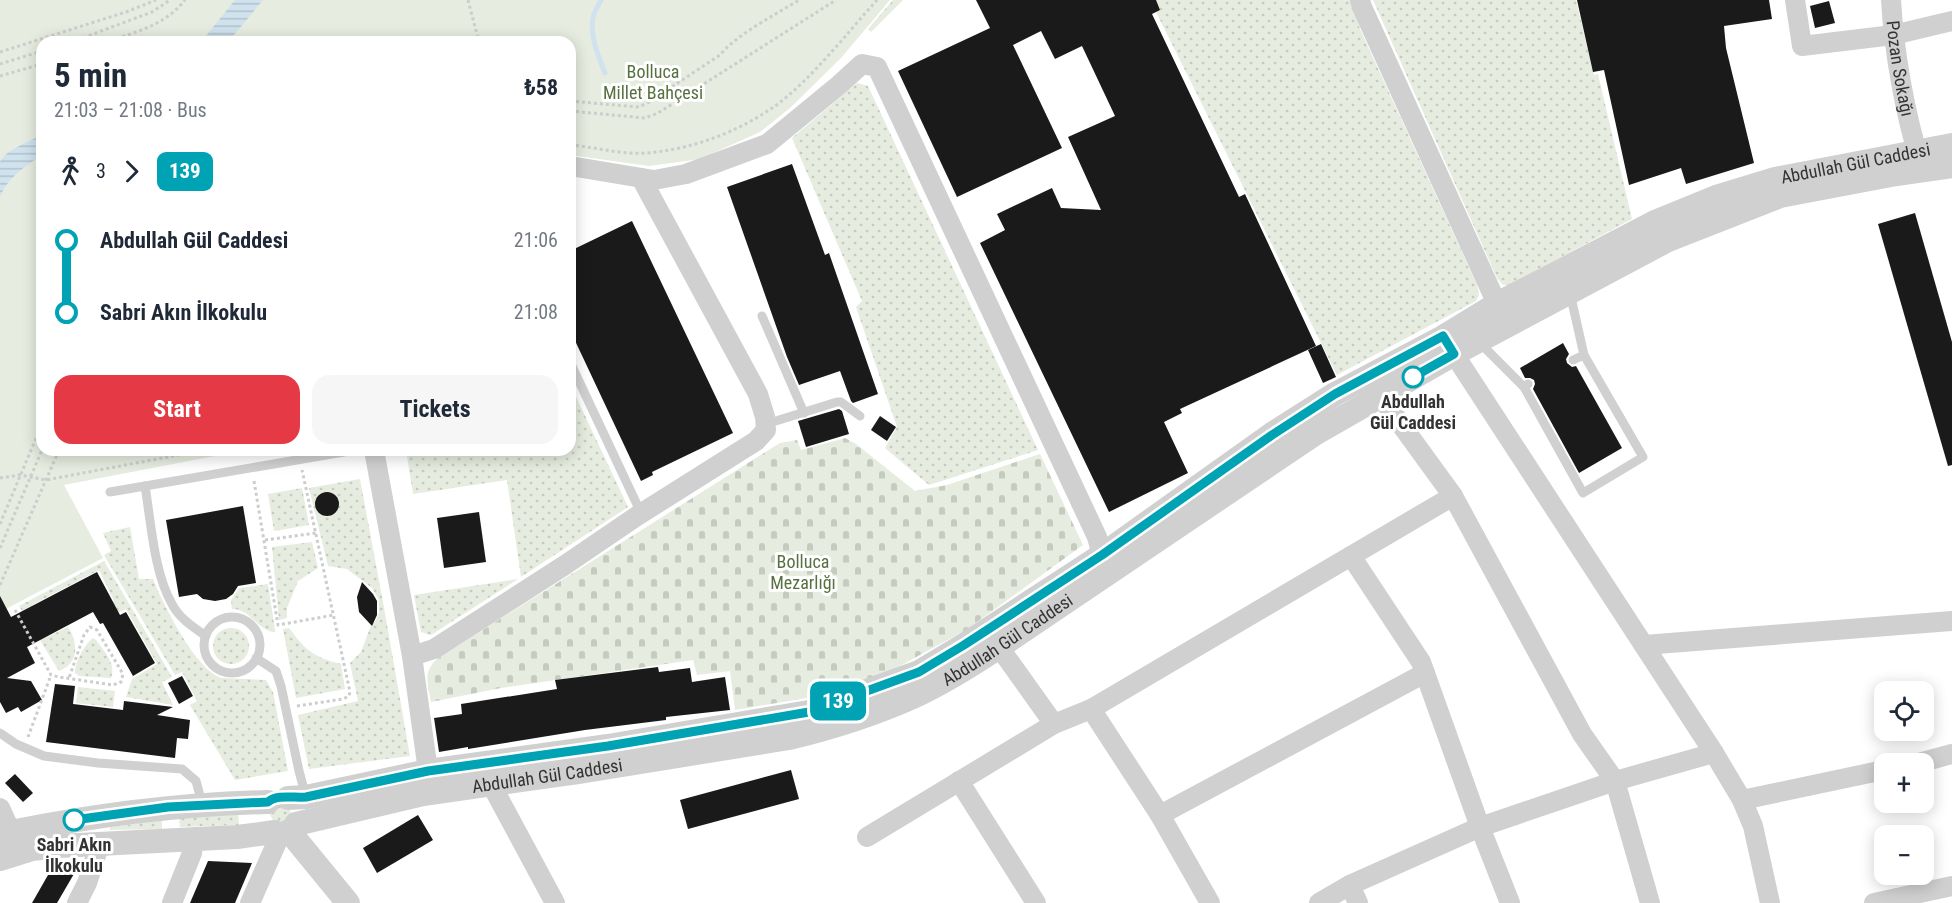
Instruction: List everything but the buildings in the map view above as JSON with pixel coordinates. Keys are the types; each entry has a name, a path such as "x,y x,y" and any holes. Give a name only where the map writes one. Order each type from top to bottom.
{"street":[{"path":"1360,0 1497,304"},
{"path":"1795,0 1802,46 1893,35 1952,21"},
{"name":"Pozan Sokağı","path":"1891,0 1893,35 1919,161"},
{"path":"576,167 654,180 686,174 767,144 862,64 877,67 1097,537 1102,555"},
{"name":"Abdullah Gül Caddesi","path":"6,834 92,817 168,807 287,799 428,771 608,746 809,712 919,672 964,645 1102,555 1281,429 1335,394 1448,345 1478,341 1668,240 1780,196 1919,161 1952,145"},
{"name":"Abdullah Gül Caddesi","path":"0,859 32,849 193,839 285,830 423,794 725,750 822,730 915,696 955,675 1307,439 1381,397 1497,304 1657,221 1716,197 1775,179 1919,161 1952,166"},
{"path":"412,656 434,649 641,513 756,441 766,430 765,417 758,394 641,178"},
{"path":"1448,345 1714,753 1742,800 1753,826 1770,903"},
{"path":"1381,397 1453,496 1582,735 1615,782 1650,903"},
{"path":"375,456 412,656 428,771"},
{"path":"867,837 1053,724 1091,709 1453,496"},
{"path":"1351,556 1421,662 1480,827 1510,903"},
{"path":"1644,645 1952,621"},
{"path":"999,647 1053,724"},
{"path":"1160,815 1425,673"},
{"path":"1091,709 1160,815 1210,903"},
{"path":"1320,903 1354,894 1480,827 1615,782 1714,753"},
{"path":"1934,759 1952,754"},
{"path":"1742,800 1874,772"},
{"path":"959,781 1036,903"},
{"path":"491,784 555,903"},
{"path":"287,799 264,807 263,817 267,826 285,830 348,903"},
{"path":"0,808 6,834"},
{"path":"250,903 285,830"},
{"path":"172,903 192,853 193,839"},
{"path":"76,903 87,883 100,843"},
{"path":"1874,903 1952,886"}],"lane":[{"path":"1478,341 1526,385 1583,494 1643,457 1584,355 1570,292"},
{"path":"762,316 804,413"},
{"path":"1573,360 1584,355"},
{"path":"576,375 641,513"},
{"path":"766,424 837,402 841,402 860,416"},
{"path":"110,492 322,456"},
{"path":"145,486 157,561 167,594 172,606 180,615 206,636"},
{"path":"230,617 248,621 259,636 260,645 256,657 247,669 228,673 220,670 207,658 204,649 206,636 213,624 221,619 230,617"},
{"path":"256,657 276,671 286,708 299,771 287,799"},
{"path":"0,733 44,756 98,763 182,769 196,781 203,805"}],"path":[{"path":"50,36 156,0"},
{"path":"88,36 152,12 170,0"},
{"path":"122,36 169,17 185,0"},
{"path":"468,0 477,36"},
{"path":"576,102 637,107 646,104 720,55 726,47 799,0"},
{"path":"576,112 645,118 658,113 836,0"},
{"path":"576,146 615,152 647,153 693,144 733,130 776,105 796,87 876,0"},
{"path":"0,52 36,41"},
{"path":"0,64 36,53"},
{"path":"0,76 36,66"},
{"path":"0,524 36,438"},
{"path":"0,548 40,456"},
{"path":"0,585 56,456"},
{"path":"0,478 20,475 46,480 173,456"},
{"path":"286,708 343,699 349,696 350,692 300,460"},
{"path":"251,468 278,625 334,615"},
{"path":"265,540 316,532"},
{"path":"15,610 51,675 24,747"},
{"path":"51,675 69,678 113,685 121,682 123,674 97,630 90,627 86,630 69,678"}],"green space":[{"name":"Bolluca Millet Bahçesi","path":"0,0 890,0 841,58 790,108 760,132 700,159 649,166 576,156 576,36 36,36 36,456 215,456 64,485 103,558 0,612"},
{"path":"893,0 903,0 871,32 868,29"},
{"path":"1150,0 1352,0 1360,29 1477,285 1479,295 1476,301 1337,375"},
{"path":"1373,0 1576,0 1594,75 1598,74 1632,219 1507,286 1502,284 1497,278"},
{"path":"857,83 868,86 1038,450 929,485 885,448 897,427 856,307 862,301 792,138"},
{"path":"576,397 628,507 521,577 507,480 413,494 407,456 576,456"},
{"name":"Bolluca Mezarlığı","path":"845,438 856,444 915,491 947,485 1040,454 1083,545 966,630 896,668 824,695 735,710 730,671 697,675 693,660 501,688 431,702 428,673 438,658 780,443 797,440 801,450"},
{"path":"360,479 410,756 309,769 298,715 358,701 350,663 361,652 370,628 376,620 379,613 379,600 372,588 347,569 328,566 309,488"},
{"path":"302,488 309,525 274,531 268,494"},
{"path":"130,527 139,579 153,579 182,635 202,663 212,673 222,678 266,680 273,692 288,771 235,780 190,705 197,701 182,672 175,675 104,555 111,551 103,533"},
{"path":"312,542 318,568 298,581 287,608 287,618 279,620 272,547"},
{"path":"104,561 172,677 162,682 173,705 126,697 132,679 157,664 126,609 117,613 110,604 114,601 99,570 32,605 49,636 68,627 74,639 74,658 71,663 59,671 19,606"},
{"path":"518,579 431,635 421,632 414,595"},
{"path":"268,584 275,632 264,628 244,612 232,609 231,600 239,588"},
{"path":"231,628 244,633 249,646 244,659 231,664 218,659 213,646 218,633"},
{"path":"289,628 311,652 341,664 345,689 296,698 283,629"},
{"path":"93,638 109,658 112,668 111,678 79,676 75,673 81,654"},
{"path":"78,687 115,691 113,707 76,703"},
{"path":"275,804 290,809 291,815 284,823 274,822 269,813"},
{"path":"238,811 239,825 180,827 179,818"},
{"path":"162,820 162,829 110,830 110,827"}],"water":[{"path":"235,0 263,0 233,36 206,36"},
{"path":"36,138 36,160 17,173 7,184 0,197 0,162 19,146"}],"waterway":[{"path":"601,0 594,14 592,28 599,59 605,73"}],"bus line":[{"name":"139","path":"74,820 168,807 268,802 277,797 306,797 428,771 608,746 809,712 919,672 1102,555 1272,435 1335,394 1443,336 1454,354 1413,377"}],"place":[{"name":"Abdullah Gül Caddesi","path":"1413,377"},
{"name":"Sabri Akın İlkokulu","path":"74,820"}]}
